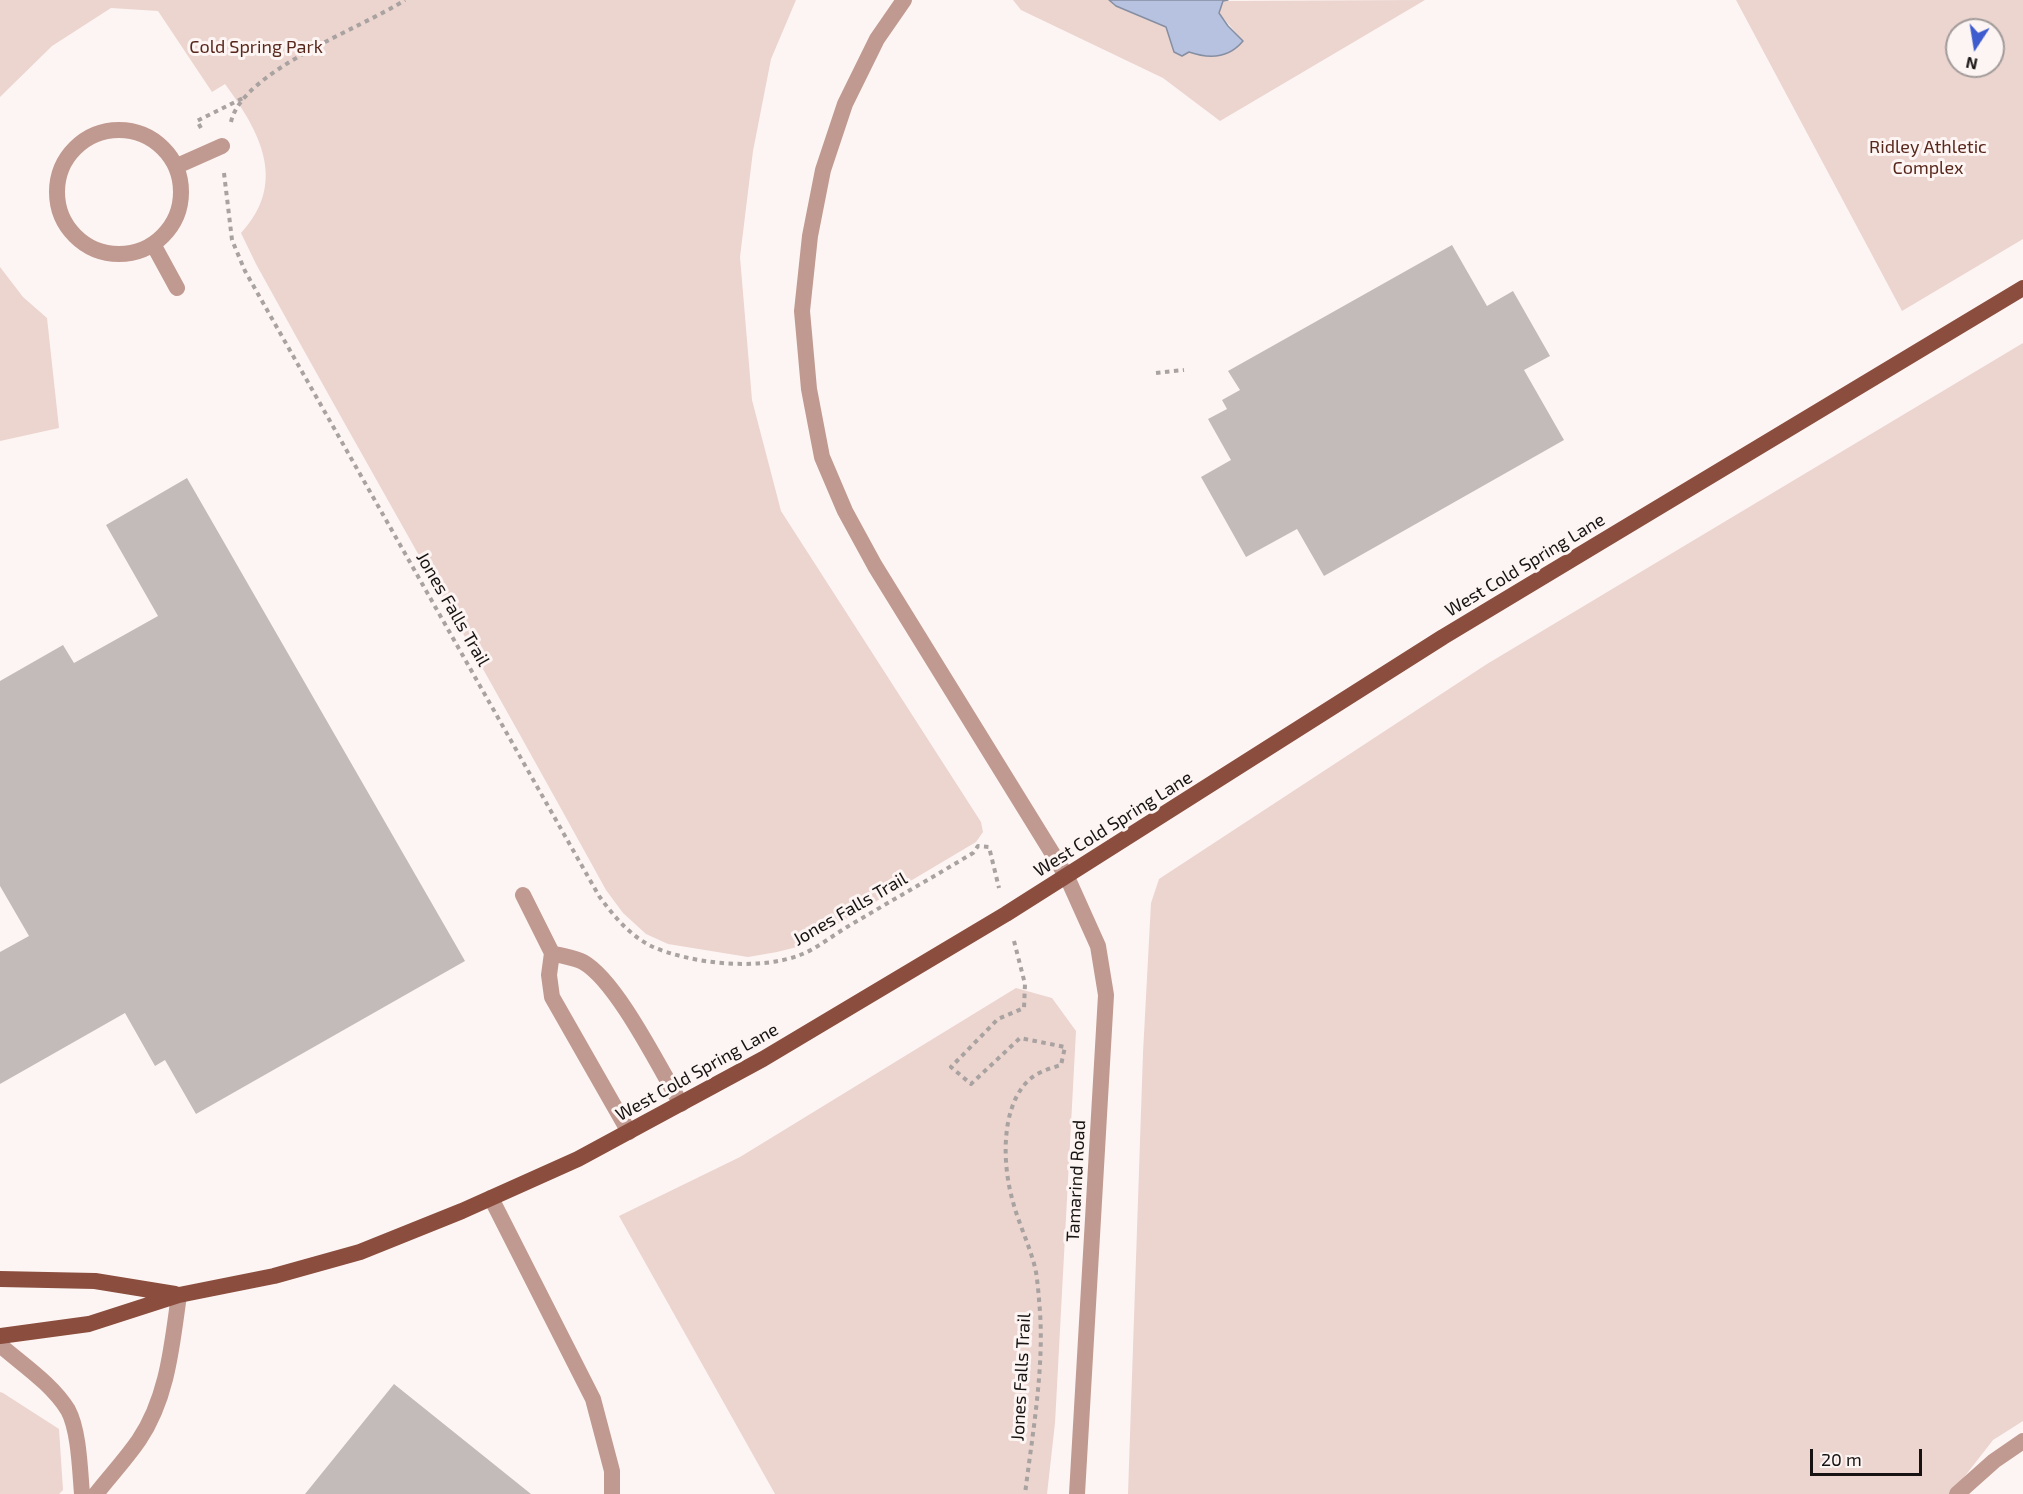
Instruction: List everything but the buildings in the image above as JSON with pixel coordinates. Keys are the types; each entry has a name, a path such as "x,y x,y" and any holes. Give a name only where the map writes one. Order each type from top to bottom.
{"main road":[{"name":"West Cold Spring Lane","path":"0,1336 89,1324 179,1295 274,1276 360,1252 578,1159 823,1024 1067,877 1443,637 2023,288"},
{"name":"West Cold Spring Lane","path":"0,1279 94,1281 179,1295"}],"street":[{"name":"Tamarind Road","path":"904,0 877,39 845,104 823,170 810,236 802,311 809,389 822,457 845,511 881,576 1067,877 1098,946 1106,995 1077,1494"},
{"path":"120,129 138,132 154,139 167,151 177,166 182,183 182,201 176,218 167,233 153,244 136,252 119,254 101,252 85,244 71,232 62,217 57,200 57,182 62,165 72,150 86,138 102,131 120,129"},
{"path":"177,166 226,138"},
{"path":"153,244 177,288"},
{"path":"523,895 552,953 549,975 552,997 629,1132"},
{"path":"552,953 582,961 599,974 628,1013 681,1104"},
{"path":"490,1198 593,1399 612,1471 612,1494"},
{"path":"96,1494 140,1439 154,1410 167,1374 179,1295"},
{"path":"0,1345 47,1385 69,1412 78,1444 82,1494"},
{"path":"1957,1494 1994,1461 2023,1441"}],"path":[{"path":"226,138 232,116 244,97 265,77 405,0"},
{"path":"204,134 197,121 244,97"},
{"name":"Jones Falls Trail","path":"224,170 232,240 245,271 599,896 615,917 630,931 651,945 672,953 715,962 762,965 800,955 973,853 978,846 989,847"},
{"path":"1156,374 1184,370"},
{"name":"Jones Falls Trail","path":"1025,984 1024,1008 998,1019 951,1067 971,1084 1020,1038 1065,1047 1060,1065 1041,1071 1025,1084 1014,1103 1005,1144 1006,1172 1012,1201 1036,1271 1040,1315 1038,1374 1025,1494"}],"green space":[{"name":"Cold Spring Park","path":"0,0 796,0 771,59 753,151 740,257 752,400 781,511 981,822 983,832 976,842 801,946 748,957 668,944 646,934 623,913 606,890 256,264 241,233 255,214 263,195 266,176 264,157 258,139 238,102 225,84 212,92 158,11 111,8 52,46 0,97"},
{"path":"1013,0 1109,0 1116,6 1166,27 1175,53 1189,52 1198,55 1243,41 1219,13 1223,1 1425,0 1220,121 1163,78 1021,10"},
{"name":"Ridley Athletic Complex","path":"1736,0 2023,0 2023,239 1902,311"},
{"path":"0,267 23,297 47,318 59,428 0,441"},
{"path":"2023,343 2023,1421 1993,1440 1951,1494 1128,1494 1143,1053 1151,903 1159,879 1487,664"},
{"path":"1016,988 1052,998 1076,1031 1055,1423 1047,1494 775,1494 619,1216 740,1157"},
{"path":"0,1392 59,1429 63,1490 59,1494 0,1494"}],"water":[{"path":"1109,0 1228,0 1223,1 1219,13 1243,41 1231,51 1218,56 1204,56 1189,52 1182,56 1174,52 1166,27 1116,6"}]}
